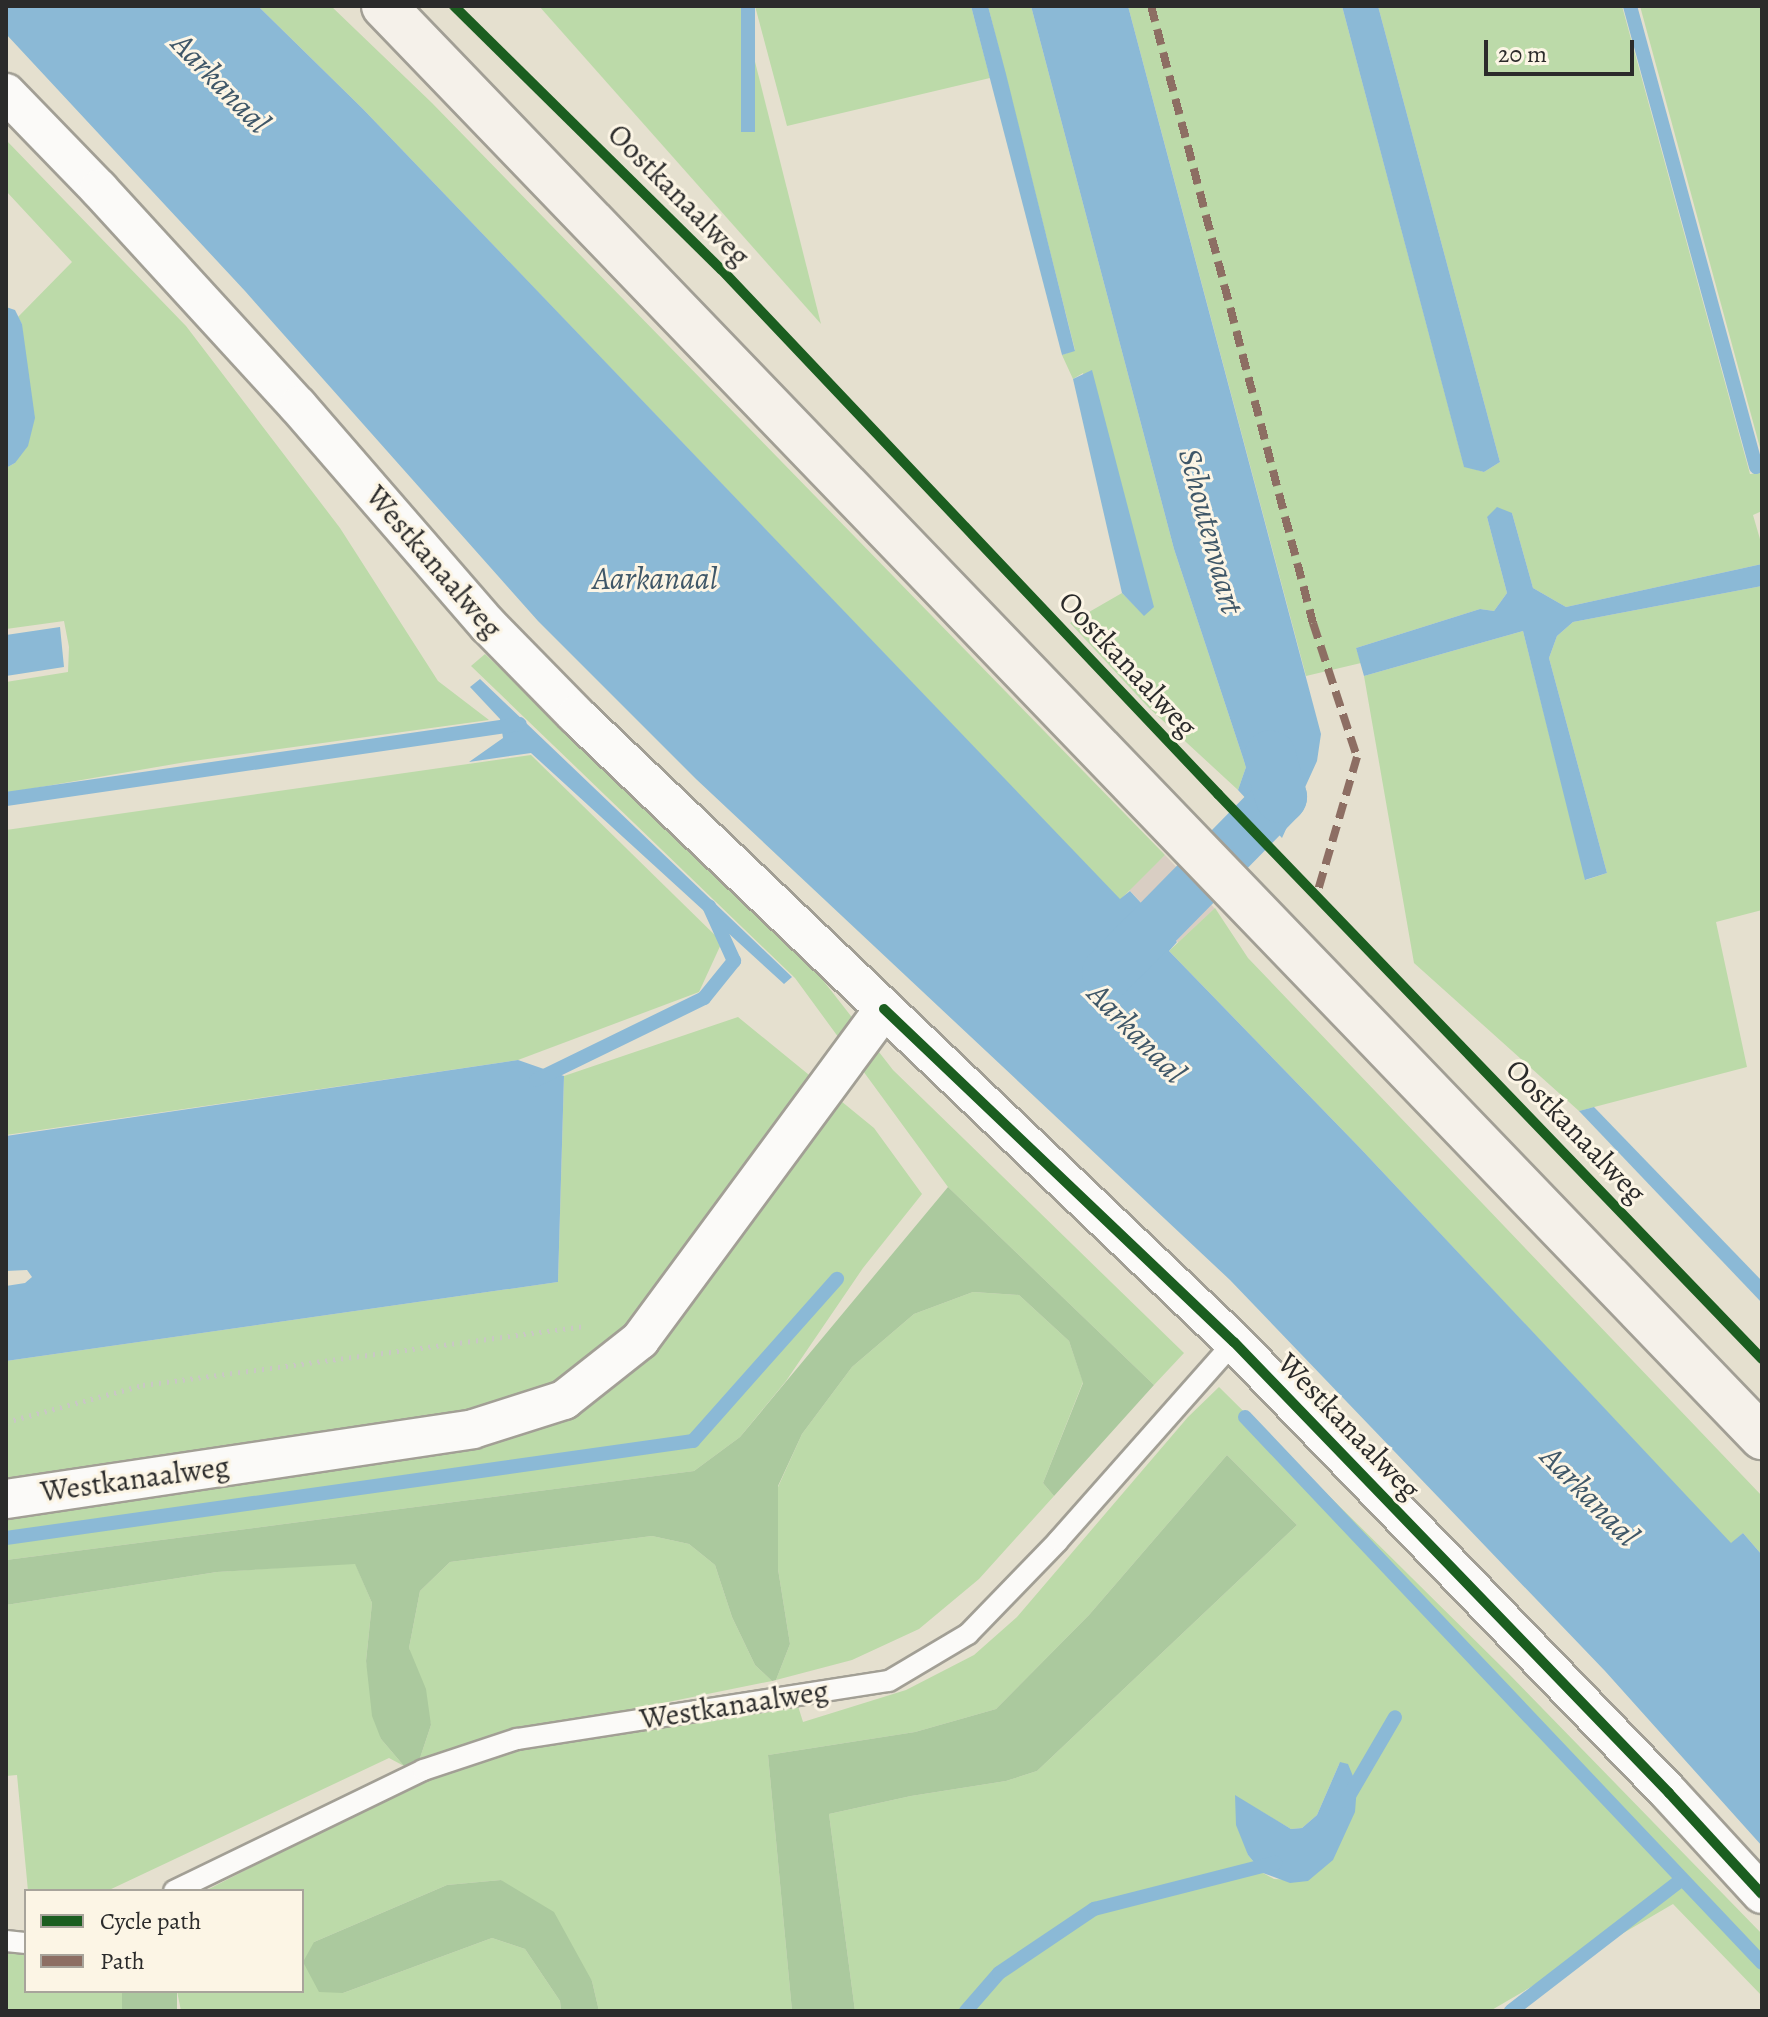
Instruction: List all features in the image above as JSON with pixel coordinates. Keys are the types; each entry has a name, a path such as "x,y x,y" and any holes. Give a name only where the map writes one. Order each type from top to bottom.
{"main road":[{"path":"384,6 1762,1437"}],"street":[{"name":"Westkanaalweg","path":"6,93 99,189 287,394 488,625 576,715 1234,1342 1669,1793 1762,1894"},
{"name":"Westkanaalweg","path":"6,1499 473,1429 564,1400 640,1340 884,1009"}],"lane":[{"name":"Westkanaalweg","path":"178,1889 423,1770 517,1739 889,1681 968,1634 1058,1541 1234,1342"}],"path":[{"path":"6,1422 143,1385 626,1320 646,1331"}],"shaded area":[{"path":"1165,855 1215,908 1178,942 1128,889"}],"green space":[{"path":"258,6 331,6 432,103 1165,855 1120,900 363,109"},
{"path":"539,6 741,6 821,324"},
{"path":"755,6 971,6 990,78 787,126"},
{"path":"988,6 1031,6 1174,549 1246,767 1238,790 1148,707 1070,623 1122,593 1144,615 1083,373 1073,379 1062,355 1075,350"},
{"path":"1128,6 1342,6 1464,466 1484,472 1500,462 1378,6 1622,6 1750,474 1762,473 1762,511 1753,515 1762,546 1762,564 1566,607 1533,588 1512,513 1487,517 1507,593 1494,611 1480,609 1356,648 1361,663 1306,676"},
{"path":"1640,6 1762,6 1762,455"},
{"path":"6,140 186,326 340,528 438,681 489,720 186,762 6,793 6,682 68,672 69,647 64,621 6,629 6,468 15,463 22,324 18,317 72,262 6,191"},
{"path":"1762,586 1762,910 1716,922 1747,1067 1579,1111 1414,963 1364,676 1523,631 1586,880 1607,873 1549,658 1557,636 1573,622"},
{"path":"485,654 808,961 893,1070 1184,1353 1154,1385 948,1187 795,978 471,666"},
{"path":"531,755 722,942 699,992 518,1060 6,1135 6,830"},
{"path":"1215,908 1248,958 1762,1496 1762,1555 1743,1533 1731,1544 1361,1149 1169,951"},
{"path":"738,1017 874,1128 922,1194 863,1268 786,1381 740,1437 694,1471 6,1560 6,1361 558,1282 564,1076"},
{"path":"948,1187 1154,1385 1054,1496 1043,1483 1083,1383 1069,1341 1019,1295 973,1292 914,1314 852,1367 802,1434 778,1486 778,1569 790,1644 776,1680 772,1681 755,1665 732,1617 715,1565 689,1544 652,1536 450,1562 420,1591 409,1648 426,1689 431,1725 419,1761 404,1766 381,1739 372,1716 366,1661 372,1603 355,1564 217,1572 6,1605 6,1560 694,1471 740,1437"},
{"path":"973,1292 1019,1295 1069,1341 1083,1382 1043,1483 1054,1496 979,1579 919,1629 852,1660 776,1680 790,1644 778,1569 778,1487 802,1434 852,1367 914,1314"},
{"path":"1219,1387 1507,1672 1762,1934 1762,1996 1673,1904 1490,2011 855,2011 829,1814 911,1796 1006,1781 1037,1771 1297,1525 1227,1455 1089,1615 996,1709 915,1732 768,1755 792,2011 599,2011 592,1981 501,1880 447,1885 314,1942 343,1993 492,1938 525,1949 560,2001 561,2011 181,2011 177,1993 304,1993 304,1889 209,1889 323,1830 448,1772 505,1752 624,1728 798,1706 803,1722 906,1690 974,1655 1017,1617 1188,1417","holes":["1340,1762 1308,1881 1274,1879 1263,1873 1248,1855 1235,1796 1291,1829 1302,1828 1317,1815"]},
{"path":"1227,1455 1297,1525 1037,1771 1006,1781 911,1796 829,1814 855,2011 792,2011 768,1755 915,1732 996,1709 1089,1615"},
{"path":"652,1536 689,1544 715,1565 732,1617 755,1665 772,1681 491,1738 419,1761 431,1725 409,1648 420,1591 450,1562"},
{"path":"355,1563 372,1603 366,1661 381,1739 404,1766 389,1758 111,1889 28,1889 17,1775 6,1776 6,1605 217,1572"},
{"path":"501,1880 554,1912 592,1981 599,2011 561,2011 560,2001 525,1949 492,1938 343,1993 319,1992 304,1964 314,1942 447,1885"},
{"path":"6,1952 24,1953 24,1993 122,1993 125,2011 6,2011"},
{"path":"122,1993 177,1993 177,2011 122,2011"}],"water":[{"name":"Aarkanaal","path":"6,6 258,6 363,109 1120,899 1130,891 1177,942 1169,951 1361,1149 1731,1543 1743,1533 1762,1555 1762,1846 1605,1671 1230,1280 696,779 538,621 245,291 6,34"},
{"path":"741,6 755,6 755,132 741,132"},
{"path":"971,6 988,6 1006,74 1075,351 1062,355"},
{"path":"1031,6 1128,6 1321,734 1317,761 1282,838 1238,790 1246,767 1174,549"},
{"path":"1342,6 1378,6 1500,462 1484,472 1464,467"},
{"path":"6,307 15,310 22,324 35,418 28,446 15,463 6,468"},
{"path":"1092,370 1154,607 1144,616 1122,593 1073,379"},
{"path":"1497,507 1512,513 1533,588 1566,607 1762,564 1762,586 1573,622 1557,636 1549,658 1607,873 1585,880 1523,631 1364,676 1356,648 1480,609 1494,611 1507,593 1487,517"},
{"path":"60,627 64,667 6,676 6,635"},
{"path":"480,679 792,977 784,984 531,753 469,762 503,738 500,719 470,687"},
{"path":"518,1060 564,1076 558,1282 6,1361 6,1286 25,1283 32,1277 27,1270 6,1271 6,1136"},
{"path":"1594,1107 1762,1281 1762,1303 1579,1111"},
{"path":"1340,1762 1348,1764 1357,1786 1355,1812 1333,1860 1308,1881 1290,1883 1263,1873 1248,1855 1236,1825 1235,1795 1291,1829 1302,1828 1317,1815"}],"waterway":[{"path":"1630,6 1756,467"},
{"path":"6,799 520,724"},
{"name":"Schoutenvaart","path":"1108,973 1281,797 1270,756"},
{"path":"536,1080 704,998 734,961 709,906"},
{"path":"6,1538 693,1441 837,1279"},
{"path":"1245,1417 1762,1963"},
{"path":"1346,1801 1395,1717"},
{"path":"966,2011 999,1973 1094,1909 1275,1863"},
{"path":"1511,2011 1681,1880"}],"marked path":[{"path":"1151,6 1313,623 1357,757 1316,897"}],"cycle path":[{"name":"Oostkanaalweg","path":"454,6 721,269 1218,794 1762,1359"},
{"path":"884,1009 1234,1342 1669,1793 1762,1894"}]}
